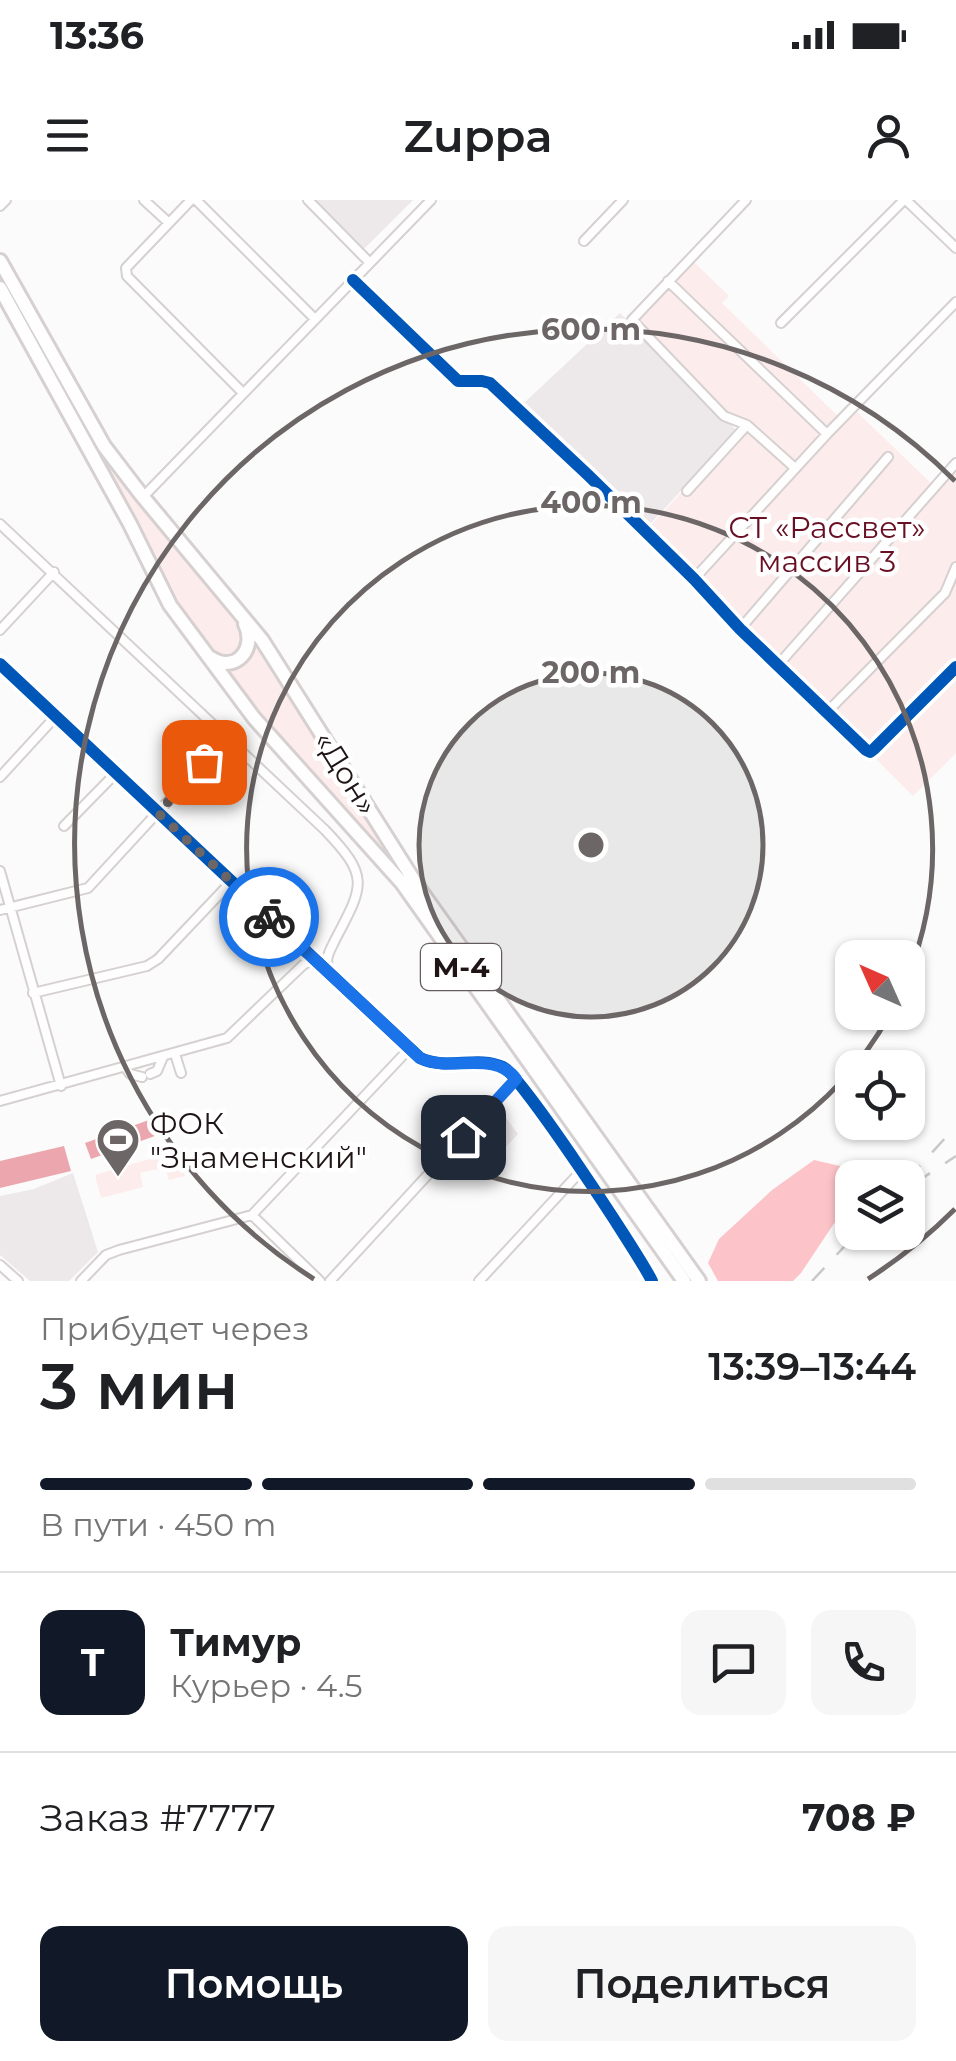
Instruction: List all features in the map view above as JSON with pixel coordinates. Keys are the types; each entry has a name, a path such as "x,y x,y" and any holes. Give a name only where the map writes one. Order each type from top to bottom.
{"highway":[{"name":"«Дон»","path":"2,264 104,446 262,640 420,890 699,1281"},
{"name":"«Дон»","path":"0,288 130,524 170,605 254,718 402,883 684,1281"},
{"name":"М-4","path":"202,566 250,635 238,660 224,664 206,654"}],"street":[{"path":"0,206 6,200"},
{"path":"144,200 168,223"},
{"path":"243,392 127,276 126,268 168,223 193,200 315,320"},
{"path":"308,200 370,263"},
{"path":"144,498 432,200"},
{"path":"584,241 623,200"},
{"path":"746,200 632,320 724,416 747,425 795,468"},
{"path":"781,323 905,200 956,248"},
{"path":"0,253 2,264"},
{"path":"353,280 458,381 490,384 870,752 956,667"},
{"path":"668,281 827,434"},
{"path":"694,578 956,302"},
{"path":"687,492 747,425"},
{"path":"740,628 888,456"},
{"path":"778,664 956,463"},
{"path":"0,524 345,853 358,874 359,885 326,958 330,973"},
{"path":"827,712 945,593 956,567"},
{"path":"0,630 54,572"},
{"path":"0,664 409,1049 431,1064 498,1064 509,1069 652,1281"},
{"path":"0,777 56,716"},
{"path":"5,909 88,888 226,737"},
{"path":"64,826 116,773"},
{"path":"0,871 5,909 61,1086"},
{"path":"33,993 147,966 232,881"},
{"path":"0,1101 227,1038 313,958"},
{"path":"81,1281 106,1255 252,1215 409,1049"},
{"path":"175,1054 181,1073"},
{"path":"126,1068 130,1074 146,1075 157,1070 163,1057"},
{"path":"330,1281 516,1079"},
{"path":"479,1281 581,1171"},
{"path":"252,1215 320,1281"},
{"path":"0,1265 18,1281"}],"shaded area":[{"path":"310,200 413,200 361,252"},
{"path":"620,313 737,431 649,525 524,403"},
{"path":"498,1107 518,1134 491,1163 466,1140"},
{"path":"160,1116 166,1132 91,1159 85,1143"},
{"path":"64,1146 71,1171 0,1188 0,1161"},
{"path":"814,1160 835,1165 835,1222 793,1281 718,1281 708,1263 719,1239 772,1190"},
{"path":"73,1173 98,1252 69,1281 30,1281 0,1255 0,1196 34,1189"}],"green space":[{"name":"СТ «Рассвет» массив 3","path":"694,262 729,296 722,303 845,423 857,412 937,489 956,470 956,753 913,796 650,526 740,430 638,321"},
{"path":"106,457 138,503 228,607 246,640 234,658 215,656 192,627 100,460"},
{"path":"256,639 295,695 385,854 265,725 220,665 247,656"},
{"name":"ФОК \"Знаменский\"","path":"163,1155 165,1159 180,1155 185,1176 169,1180 165,1167 140,1173 143,1187 101,1198 95,1175"}],"railway":[{"path":"925,1160 956,1126"},
{"path":"925,1176 956,1156"},
{"path":"812,1281 841,1250"}],"cycle path":[{"path":"353,280 458,381 490,383 866,750 874,749 956,667"},
{"path":"0,664 420,1058 441,1063 493,1064 514,1077 579,1167 652,1281"}],"way so far":[{"path":"204,762 158,813 269,917"}],"place":[{"name":"ФОК \"Знаменский\"","path":"118,1178"}],"route":[{"path":"269,917 420,1058 431,1064 488,1063 509,1069 516,1079 463,1137"}]}
